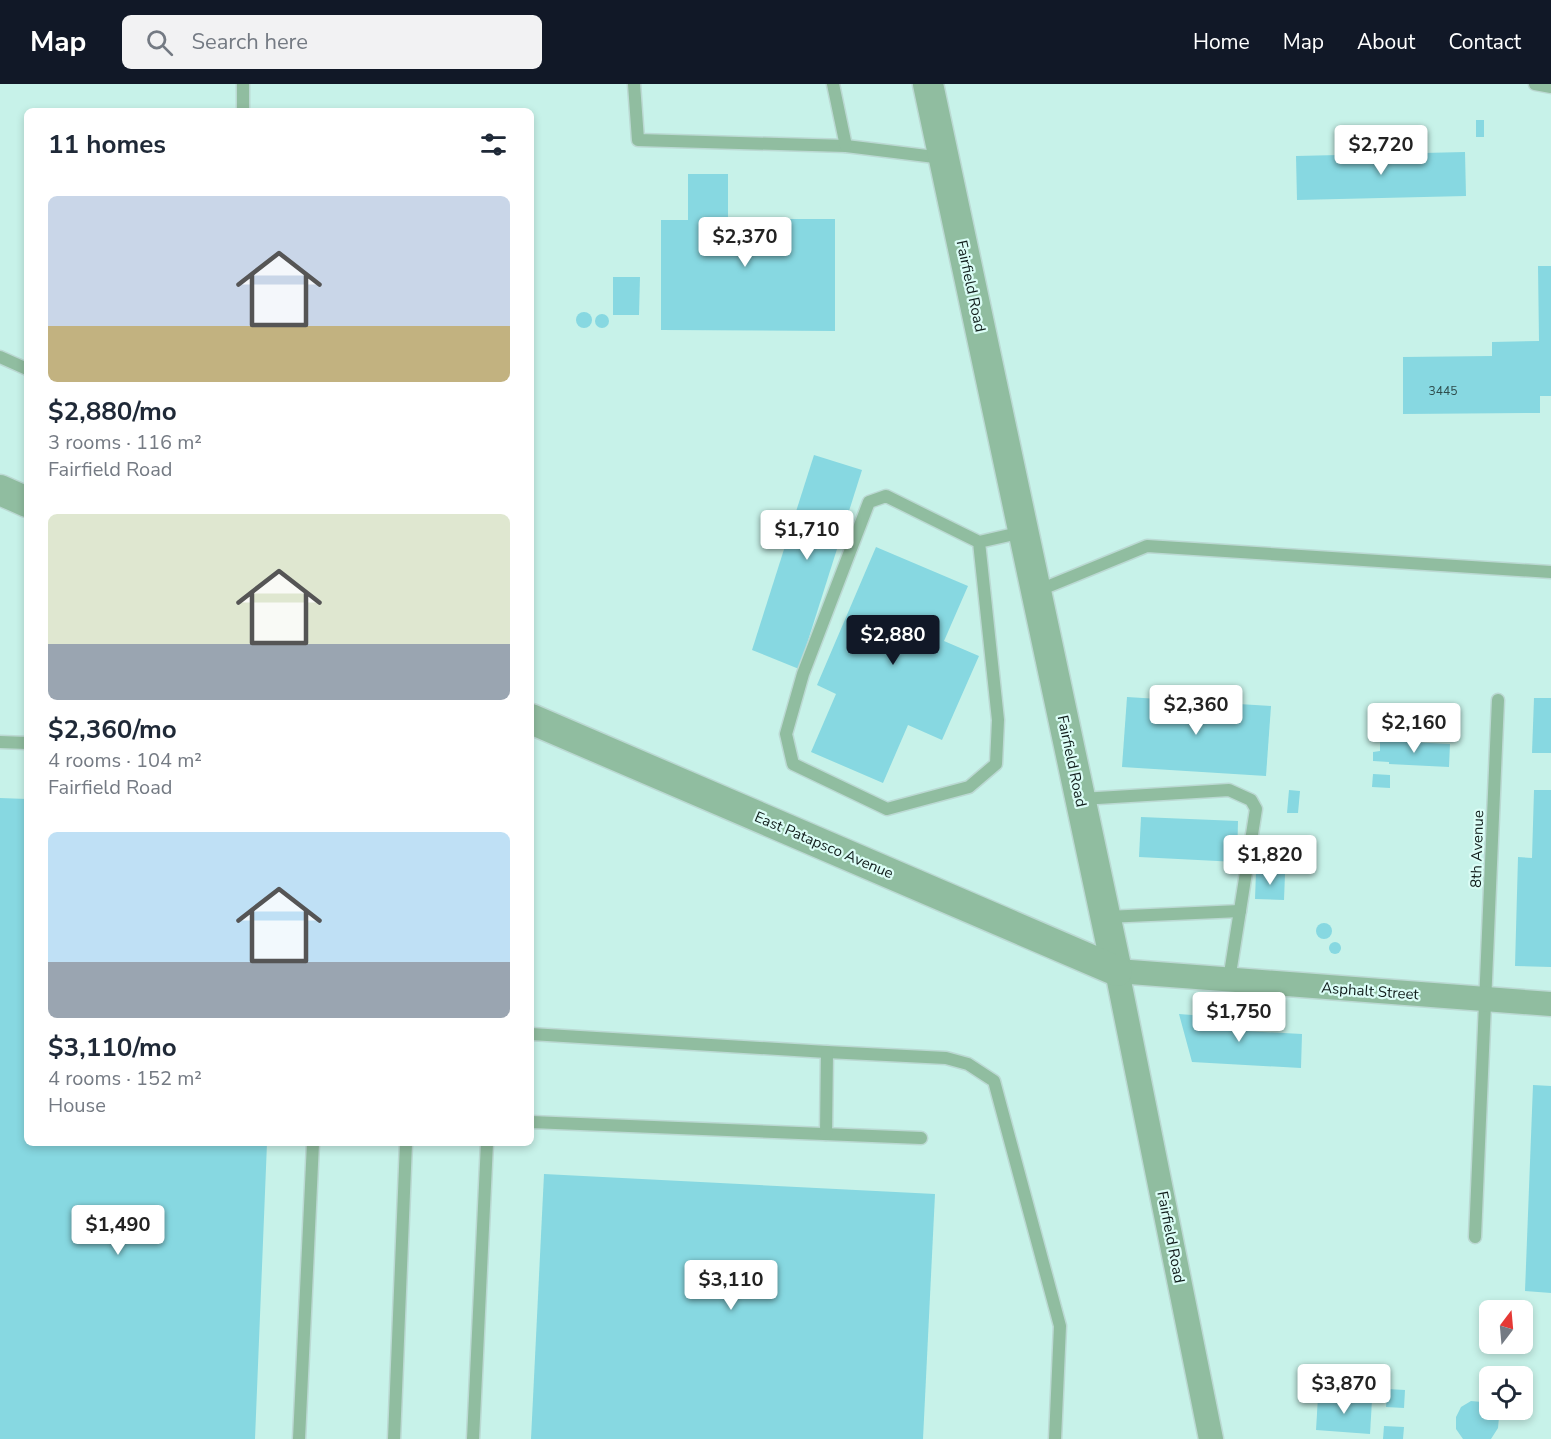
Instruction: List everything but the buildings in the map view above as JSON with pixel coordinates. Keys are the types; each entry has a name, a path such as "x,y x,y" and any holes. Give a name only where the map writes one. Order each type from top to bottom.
{"street":[{"name":"Fairfield Road","path":"928,84 1106,917 1211,1439"},
{"path":"0,490 24,501"},
{"name":"East Patapsco Avenue","path":"534,720 1117,971"},
{"name":"Asphalt Street","path":"1117,971 1551,1004"}],"lane":[{"path":"243,84 243,108"},
{"path":"634,84 638,140 846,146 944,158"},
{"path":"833,84 846,146"},
{"path":"1535,84 1551,87"},
{"path":"0,357 24,368"},
{"path":"979,542 998,720 996,764 969,787 887,809 793,764 786,734 803,674 869,502 886,496 979,542 1023,532"},
{"path":"1036,591 1148,546 1551,572"},
{"name":"8th Avenue","path":"1475,1238 1498,700"},
{"path":"0,742 24,743"},
{"path":"1081,799 1229,790 1251,800 1256,809 1229,980"},
{"path":"1106,917 1240,911"},
{"path":"534,1034 946,1058 968,1064 994,1081 1060,1326 1055,1439"},
{"path":"826,1134 827,1052"},
{"path":"534,1122 921,1138"},
{"path":"299,1439 313,1146"},
{"path":"394,1439 406,1146"},
{"path":"473,1439 486,1146"}],"shaded area":[{"path":"0,84 1551,84 1551,1439 0,1439"}]}
